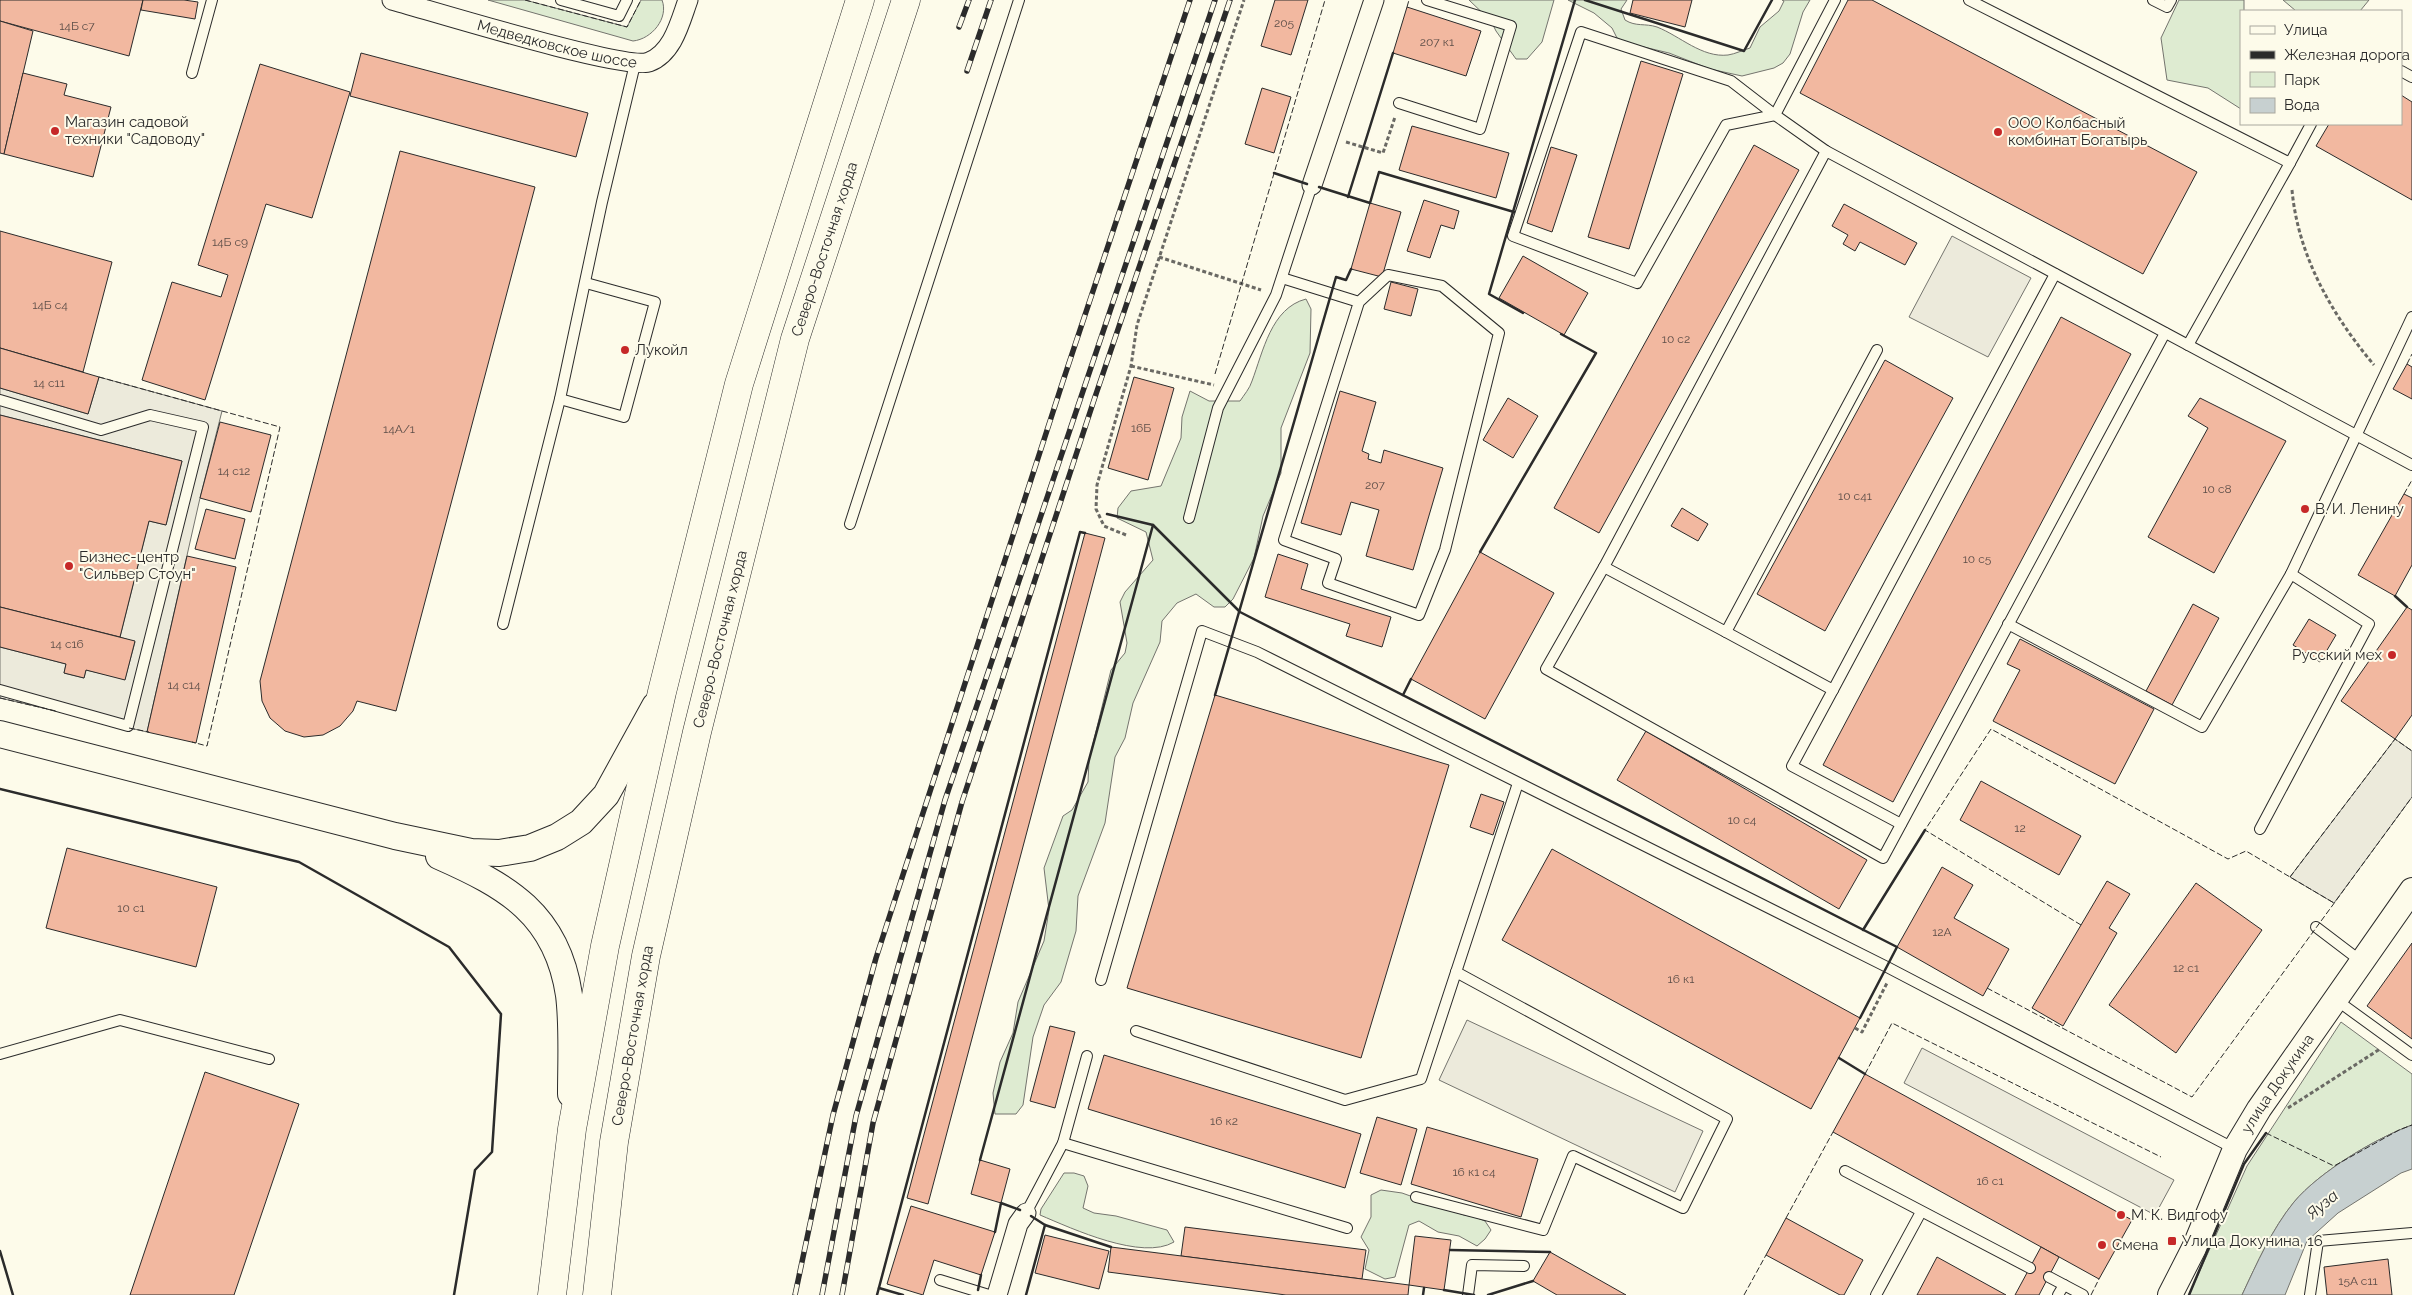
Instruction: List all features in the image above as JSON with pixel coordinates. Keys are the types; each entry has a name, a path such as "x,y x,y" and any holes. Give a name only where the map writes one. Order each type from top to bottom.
{"main road":[{"name":"Северо-Восточная хорда","path":"596,1295 614,1142 646,956 697,732 795,339 906,0"},
{"path":"552,1295 572,1129 605,946 662,692 738,384 856,12"},
{"path":"0,734 395,836 471,852 499,853 530,848 557,837 581,822 606,795 662,692"},
{"path":"395,836 494,882 522,902 543,926 558,956 569,995 572,1129"}],"street":[{"name":"Медведковское шоссе","path":"392,0 597,56 635,64 648,63 660,56 669,46 688,0"},
{"path":"1312,186 1374,0"},
{"name":"улица Докукина","path":"2170,1295 2194,1248 2235,1150 2259,1108 2334,998 2362,962 2412,890"},
{"path":"998,1295 1018,1224 1026,1213"}],"lane":[{"path":"192,74 212,0"},
{"path":"561,0 620,16 627,0"},
{"path":"850,524 1019,0"},
{"path":"1399,103 1480,128 1511,26 1427,0"},
{"path":"1775,115 1835,0"},
{"path":"1968,0 2290,163"},
{"path":"2153,0 2167,7 2170,0"},
{"path":"1775,115 1726,124 1637,283 1513,236 1581,32 1731,81 1826,151 2412,465"},
{"path":"503,624 560,399 602,202 635,64"},
{"path":"2188,346 2310,125"},
{"path":"1826,151 1604,567 1546,669 1883,858 2165,333"},
{"path":"1189,518 1218,408 1276,295 1312,186"},
{"path":"1901,824 1792,766 2055,274"},
{"path":"1388,275 1442,286 1499,333 1445,550 1419,615 1328,583 1336,559 1284,540 1359,302 1388,275"},
{"path":"1282,278 1359,302"},
{"path":"560,399 624,417 655,302 586,283"},
{"path":"2008,624 2202,727 2291,574 2412,317"},
{"path":"1726,632 1877,350"},
{"path":"0,400 102,430 150,415 203,427 128,726 0,690"},
{"path":"1604,567 1833,690"},
{"path":"2260,829 2369,624 2291,574"},
{"path":"1102,980 1202,631 1257,652 1887,967 2235,1150"},
{"path":"1136,1031 1345,1100 1421,1079 1518,783"},
{"path":"2316,927 2362,962"},
{"path":"1416,1196 1544,1230 1573,1156 1683,1208 1727,1119 1456,972"},
{"path":"2334,998 2412,1055"},
{"path":"0,1054 120,1020 269,1059"},
{"path":"1026,1213 1063,1143 1086,1056"},
{"path":"1063,1143 1346,1228"},
{"path":"1845,1171 2030,1268"},
{"path":"1876,1295 1921,1212"},
{"path":"2310,1295 2318,1241 2412,1233"},
{"path":"1468,1295 1472,1265 1524,1266"},
{"path":"2048,1277 2083,1295"},
{"path":"940,1280 990,1295"},
{"path":"2058,1295 2064,1285"}],"path":[{"path":"1126,534 1104,526 1096,509 1097,485 1131,366 1137,325 1244,0"},
{"path":"1363,148 1383,153 1399,103"},
{"path":"2290,163 2293,202 2300,231 2316,277 2334,313 2384,377"},
{"path":"1160,257 1276,295"},
{"path":"1131,366 1229,389"},
{"path":"2280,1114 2393,1040"}],"green space":[{"path":"488,0 525,0 627,27 641,0 662,0 664,7 657,27 647,36 633,41"},
{"path":"1469,0 1554,0 1542,42 1527,59 1516,59 1491,21"},
{"path":"1568,0 1627,0 1621,9 1625,20 1657,27 1700,50 1718,55 1728,55 1750,48 1760,27 1779,11 1784,1 1782,0 1810,0 1803,12 1790,54 1783,63 1774,68 1742,76 1710,69 1669,53 1627,43 1617,38 1612,28 1594,13"},
{"path":"2179,0 2244,0 2244,10 2240,10 2240,108 2208,88 2167,80 2161,38"},
{"path":"2283,0 2369,0 2361,10 2295,10"},
{"path":"1306,299 1311,309 1310,353 1281,428 1281,473 1263,516 1254,558 1233,599 1225,607 1214,607 1196,594 1177,603 1162,621 1160,642 1133,703 1125,738 1115,757 1105,823 1078,896 1076,931 1061,982 1044,1005 1033,1037 1023,1105 1016,1114 995,1114 993,1093 1000,1062 1013,1033 1018,1002 1044,941 1049,910 1044,868 1063,816 1072,810 1088,782 1089,760 1111,670 1125,653 1127,643 1120,602 1125,592 1153,560 1146,532 1117,518 1118,508 1131,491 1161,486 1181,438 1182,417 1190,391 1209,401 1240,401 1251,384 1270,332 1276,321 1294,304"},
{"path":"2341,1022 2412,1074 2412,1125 2382,1138 2349,1157 2318,1179 2294,1202 2265,1247 2242,1295 2189,1295 2247,1166"},
{"path":"1064,1173 1084,1176 1088,1186 1083,1208 1094,1213 1116,1216 1167,1230 1174,1242 1160,1247 1144,1248 1126,1245 1088,1235 1040,1215 1041,1209"},
{"path":"1381,1190 1402,1193 1464,1215 1475,1217 1485,1221 1491,1230 1477,1246 1459,1236 1438,1232 1419,1221 1409,1225 1395,1277 1385,1279 1365,1269 1369,1250 1361,1237 1371,1217 1371,1195"}],"shaded area":[{"path":"1952,236 2031,278 1988,357 1909,317"},
{"path":"99,377 222,411 200,498 147,732 0,698 0,647 66,664 64,673 84,678 86,670 125,679 135,642 120,637 149,521 166,525 182,461 0,415 0,388 88,414"},
{"path":"2395,739 2412,751 2412,797 2334,903 2290,877"},
{"path":"1467,1020 1703,1131 1675,1192 1439,1080"},
{"path":"1922,1048 2174,1180 2155,1215 1904,1083"}],"water":[{"name":"Яуза","path":"2412,1125 2412,1169 2401,1173 2338,1213 2307,1241 2285,1295 2242,1295 2279,1223 2294,1202 2305,1191 2333,1168 2365,1147"}],"building":[{"path":"0,0 143,0 129,56 0,21"},
{"path":"143,0 198,2 195,19 141,10"},
{"path":"1275,0 1308,0 1291,55 1261,46"},
{"path":"1633,0 1692,0 1685,27 1630,13"},
{"name":"ООО Колбасный комбинат Богатырь","path":"1848,0 1872,0 2197,172 2143,274 1800,93"},
{"path":"1407,7 1481,31 1466,76 1393,53"},
{"path":"0,21 33,31 4,154 0,153"},
{"path":"361,53 588,113 576,157 350,96"},
{"path":"1641,61 1683,74 1629,249 1588,237"},
{"path":"260,64 350,92 312,218 266,204 205,400 142,380 172,282 221,297 228,275 198,265"},
{"path":"23,73 67,84 64,95 111,107 93,177 4,154"},
{"path":"1262,88 1291,97 1274,153 1245,144"},
{"path":"2402,96 2412,102 2412,200 2316,146 2328,125 2402,125"},
{"path":"1412,126 1509,153 1496,198 1399,170"},
{"path":"1754,145 1799,170 1599,533 1554,508"},
{"path":"1551,147 1577,155 1552,232 1527,223"},
{"path":"400,151 535,187 396,711 357,701 353,711 340,726 323,735 304,737 285,731 270,718 262,701 260,681"},
{"path":"1424,200 1459,211 1454,229 1441,225 1430,258 1407,251"},
{"path":"1370,203 1401,212 1382,277 1351,269"},
{"path":"1844,204 1917,243 1905,265 1860,242 1855,251 1843,244 1848,235 1832,226"},
{"path":"0,231 112,262 83,372 0,348"},
{"path":"1523,256 1588,293 1564,335 1499,298"},
{"path":"1391,282 1418,289 1411,316 1384,309"},
{"path":"2061,317 2131,354 1893,802 1823,765"},
{"path":"0,348 99,377 88,414 0,388"},
{"path":"1885,360 1953,398 1825,631 1757,594"},
{"path":"2407,364 2412,367 2412,399 2393,389"},
{"path":"1134,377 1174,388 1148,480 1108,468"},
{"path":"1340,391 1376,402 1362,451 1369,454 1368,459 1381,463 1384,450 1443,468 1413,570 1366,556 1379,510 1351,502 1341,535 1301,523"},
{"path":"1508,398 1538,416 1513,458 1483,440"},
{"path":"2200,398 2286,441 2214,573 2148,537 2208,428 2188,416"},
{"name":"Бизнес-центр \"Сильвер Стоун\"","path":"0,415 182,461 166,525 149,521 120,637 0,607"},
{"path":"220,422 271,435 251,512 200,498"},
{"path":"2404,494 2412,498 2412,565 2395,596 2358,575"},
{"path":"1682,508 1708,524 1698,541 1671,526"},
{"path":"206,509 245,519 235,559 195,549"},
{"path":"1085,533 1105,538 928,1204 907,1198"},
{"path":"1480,552 1554,593 1485,719 1411,679"},
{"path":"1278,554 1308,564 1301,589 1391,617 1382,647 1346,636 1350,624 1265,597"},
{"path":"187,556 236,567 196,743 147,732"},
{"path":"2193,604 2219,618 2172,705 2146,691"},
{"path":"0,607 135,641 125,680 86,670 84,678 64,673 66,664 0,647"},
{"name":"Русский мех","path":"2407,607 2412,610 2412,715 2395,739 2341,701"},
{"path":"2309,619 2336,635 2320,662 2293,645"},
{"path":"2020,639 2154,709 2115,784 1993,721 2020,670 2007,664"},
{"path":"1215,695 1449,765 1361,1058 1127,988"},
{"path":"1646,731 1867,860 1839,909 1617,780"},
{"path":"1981,781 2081,836 2059,875 1960,820"},
{"path":"1481,794 1504,802 1493,835 1470,827"},
{"path":"67,848 217,887 196,967 46,928"},
{"path":"1552,849 1860,1018 1811,1109 1502,940"},
{"path":"1942,867 1973,885 1954,918 2009,949 1983,996 1897,947"},
{"path":"2107,881 2130,894 2109,928 2117,933 2063,1026 2032,1008"},
{"path":"2196,883 2262,930 2176,1053 2109,1005"},
{"path":"2412,943 2412,1039 2367,1006"},
{"path":"1050,1026 1075,1032 1055,1108 1030,1101"},
{"path":"1104,1055 1361,1134 1345,1188 1088,1109"},
{"path":"205,1072 299,1104 234,1295 130,1295"},
{"path":"1865,1074 2132,1220 2099,1279 1833,1132"},
{"path":"1377,1117 1417,1129 1401,1185 1360,1173"},
{"path":"1427,1127 1538,1159 1521,1217 1411,1184"},
{"path":"980,1160 1010,1169 1001,1203 971,1194"},
{"path":"911,1206 995,1232 981,1275 934,1260 923,1295 887,1284"},
{"path":"1786,1218 1863,1260 1844,1295 1840,1295 1766,1255"},
{"path":"1185,1227 1366,1250 1362,1279 1181,1256"},
{"path":"1045,1235 1109,1251 1099,1289 1035,1273"},
{"path":"1415,1236 1451,1240 1444,1290 1409,1285"},
{"path":"1111,1247 1409,1285 1408,1295 1286,1295 1108,1272"},
{"path":"2041,1247 2059,1257 2039,1295 2015,1295"},
{"path":"1550,1252 1626,1295 1557,1295 1533,1281"},
{"path":"1937,1257 2006,1295 1917,1295"},
{"path":"2388,1259 2392,1295 2327,1295 2324,1267"}],"railway":[{"path":"959,27 969,0"},
{"path":"967,71 991,0"},
{"path":"795,1295 833,1115 876,958 1063,381 1190,0"},
{"path":"822,1295 856,1116 945,800 1215,0"},
{"path":"842,1295 873,1123 962,802 1095,397 1230,0"}],"fence":[{"path":"525,0 627,27 641,0"},
{"path":"1215,374 1325,0"},
{"path":"1407,7 1409,0"},
{"path":"2407,364 2412,354"},
{"path":"99,377 280,427 207,746 192,742"},
{"path":"2404,494 2412,480"},
{"path":"0,698 56,711"},
{"path":"129,728 149,732"},
{"path":"2081,925 1925,830 1991,729 2228,859 2246,851 2334,903"},
{"path":"2290,877 2395,739 2412,751"},
{"path":"1987,988 2192,1097 2412,797"},
{"path":"1865,1074 1892,1023 2161,1157"},
{"path":"2266,1133 2334,1166 2399,1130 2412,1125"},
{"path":"1786,1218 1833,1132"},
{"path":"1744,1295 1766,1255"},
{"path":"2091,1295 2099,1279"}],"wall":[{"path":"1523,313 1489,294 1575,0"},
{"path":"1585,0 1744,51 1772,0"},
{"path":"1348,197 1393,53"},
{"path":"1319,187 1370,203 1379,172 1514,212"},
{"path":"1274,173 1307,184"},
{"path":"1215,695 1336,277 1346,280 1351,269"},
{"path":"1480,552 1596,353 1561,334"},
{"path":"1107,514 1153,525 1240,612 1897,947 1860,1018"},
{"path":"980,1160 1153,525"},
{"path":"877,1295 1080,532 1085,533"},
{"path":"2395,596 2407,607"},
{"path":"1403,695 1411,679"},
{"path":"0,789 299,862 449,947 501,1014 492,1152 475,1170 454,1295"},
{"path":"1863,930 1925,830"},
{"path":"1839,1058 1865,1074"},
{"path":"2189,1295 2244,1164 2266,1133"},
{"path":"995,1232 1001,1203 1020,1210"},
{"path":"1031,1216 1045,1225 1111,1247"},
{"path":"1026,1295 1045,1225"},
{"path":"1450,1250 1550,1252"},
{"path":"0,1251 13,1295"},
{"path":"978,1290 981,1275"},
{"path":"1488,1295 1533,1281"},
{"path":"879,1288 903,1295"},
{"path":"1423,1295 1424,1288"},
{"path":"1444,1290 1474,1295"}],"place":[{"name":"Магазин садовой техники \"Садоводу\"","path":"55,131"},
{"name":"ООО Колбасный комбинат Богатырь","path":"1998,132"},
{"name":"Лукойл","path":"625,350"},
{"name":"В. И. Ленину","path":"2305,509"},
{"name":"Бизнес-центр \"Сильвер Стоун\"","path":"69,566"},
{"name":"Русский мех","path":"2392,655"},
{"name":"М. К. Видгофу","path":"2121,1215"},
{"name":"Улица Докунина, 16","path":"2172,1241"},
{"name":"Смена","path":"2102,1245"}]}
